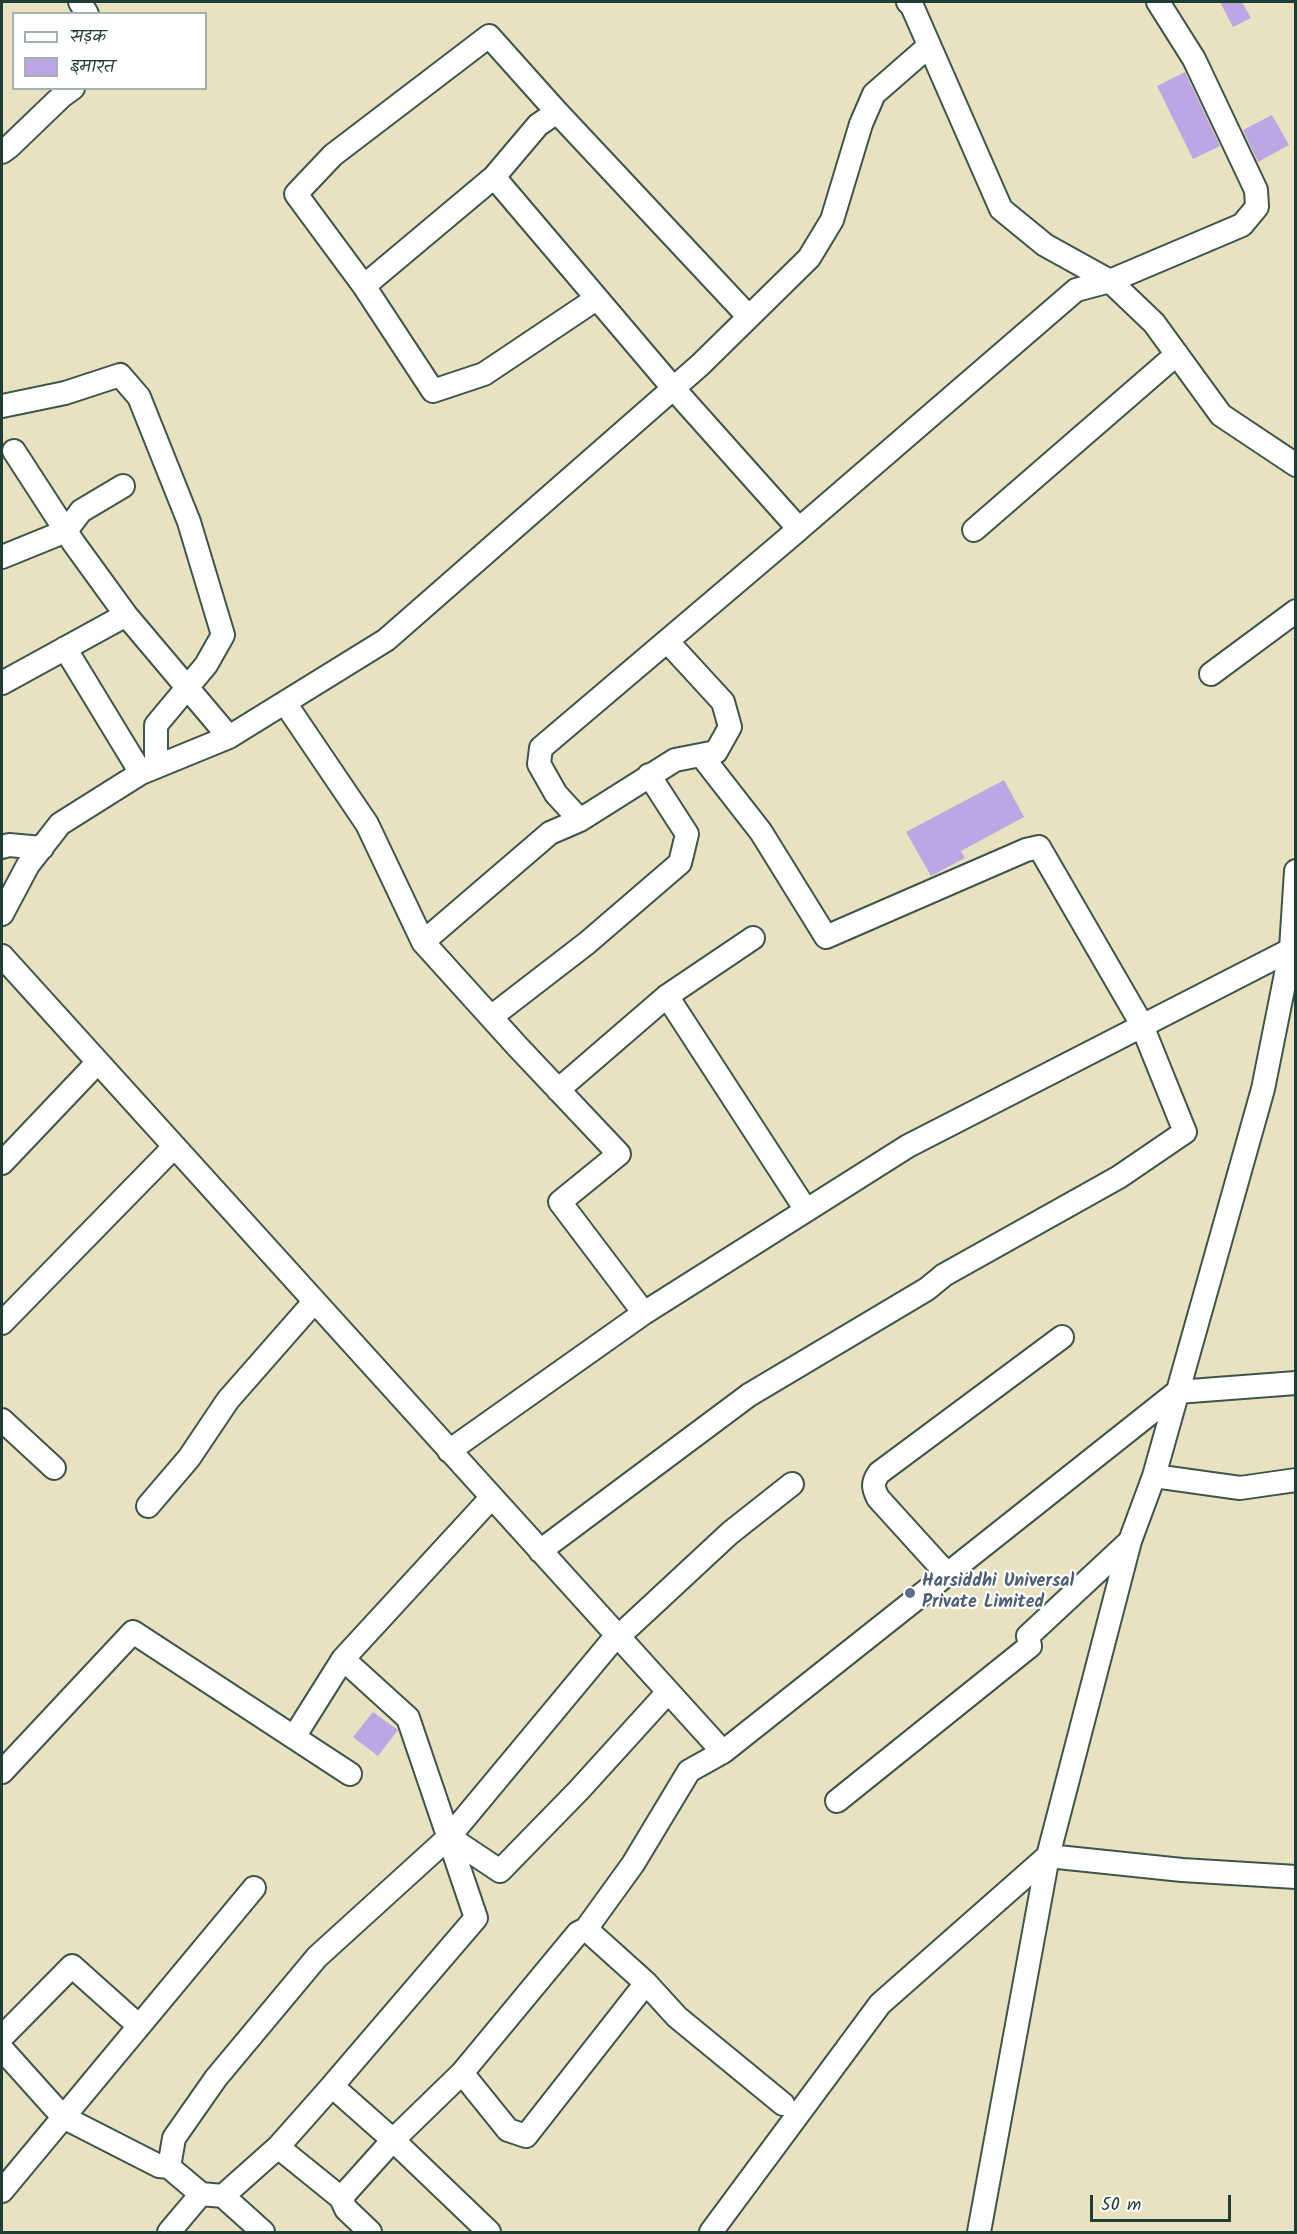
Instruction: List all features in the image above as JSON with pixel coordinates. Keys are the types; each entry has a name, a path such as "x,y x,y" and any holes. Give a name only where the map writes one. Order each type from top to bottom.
{"street":[{"path":"908,2 912,6 1000,209 1045,245 1110,281 1154,323 1221,415 1296,465"},
{"path":"579,820 556,794 539,764 541,748 1077,290 1110,281 1242,225 1257,207 1256,190 1194,59 1158,2"},
{"path":"596,299 484,374 433,391 364,286 296,194 333,155 489,36 749,317"},
{"path":"2,914 28,866 60,824 149,770 229,737 386,640 674,389 809,258 832,220 861,124 874,94 929,46"},
{"path":"2,152 70,90"},
{"path":"364,286 494,177 538,125 557,112"},
{"path":"494,177 596,299 799,529"},
{"path":"974,530 1177,354"},
{"path":"2,406 65,393 120,375 139,398 189,522 223,636 206,665 156,725 149,770"},
{"path":"14,451 66,531 126,615 229,737"},
{"path":"2,557 66,531 81,511 123,486"},
{"path":"1211,674 1296,611"},
{"path":"2,683 126,615"},
{"path":"423,942 550,833 579,820 675,759 716,752 730,727 723,702 667,641"},
{"path":"65,648 149,770"},
{"path":"285,703 367,824 423,942 619,1154 560,1202 644,1313"},
{"path":"540,1551 749,1395 927,1289 944,1275 1119,1177 1185,1132 1143,1025 1039,848 1016,855 826,937 760,832 700,755"},
{"path":"491,1017 587,943 680,863 687,834 649,775"},
{"path":"2,847 9,845 42,848"},
{"path":"979,2232 1048,1856 1130,1540 1154,1476 1263,1089 1293,948 1296,871"},
{"path":"558,1090 667,996 753,938"},
{"path":"449,1451 644,1313 908,1146 1293,948"},
{"path":"2,956 723,1752"},
{"path":"667,996 806,1210"},
{"path":"2,1164 98,1062"},
{"path":"2,1323 174,1147"},
{"path":"148,1506 189,1458 228,1400 314,1302"},
{"path":"947,1574 878,1498 873,1489 873,1481 879,1473 1062,1337"},
{"path":"341,2198 393,2140 462,2073 578,1933 586,1929 633,1864 689,1771 723,1752 1177,1392 1296,1383"},
{"path":"2,1420 54,1468"},
{"path":"1154,1476 1240,1488 1296,1480"},
{"path":"169,2167 174,2138 210,2086 317,1957 449,1837 618,1636 730,1533 792,1484"},
{"path":"294,1737 343,1659 492,1497"},
{"path":"837,1802 1030,1646 1028,1636 1130,1540"},
{"path":"2,1772 133,1632 350,1774"},
{"path":"169,2232 212,2195 278,2147 476,1918 408,1718 343,1659"},
{"path":"449,1837 500,1871 579,1790 668,1692"},
{"path":"711,2232 879,2004 1048,1856 1182,1870 1296,1877"},
{"path":"2,2191 254,1888"},
{"path":"586,1929 646,1983 677,2017 783,2104"},
{"path":"2,2037 72,1966 139,2026"},
{"path":"462,2073 508,2130 526,2136 646,1983"},
{"path":"2,2049 63,2117 159,2166 169,2167 263,2232"},
{"path":"332,2086 393,2140 489,2232"},
{"path":"278,2147 341,2198 346,2209 370,2232"}],"building":[{"path":"1220,2 1242,2 1251,18 1233,27"},
{"path":"1185,72 1220,146 1193,159 1157,86"},
{"path":"1272,115 1289,145 1258,162 1243,130"},
{"path":"1004,780 1024,817 961,851 965,858 931,876 906,832"},
{"path":"373,1712 398,1730 378,1756 353,1737"}],"place":[{"name":"Harsiddhi Universal Private Limited","path":"910,1593"}]}
